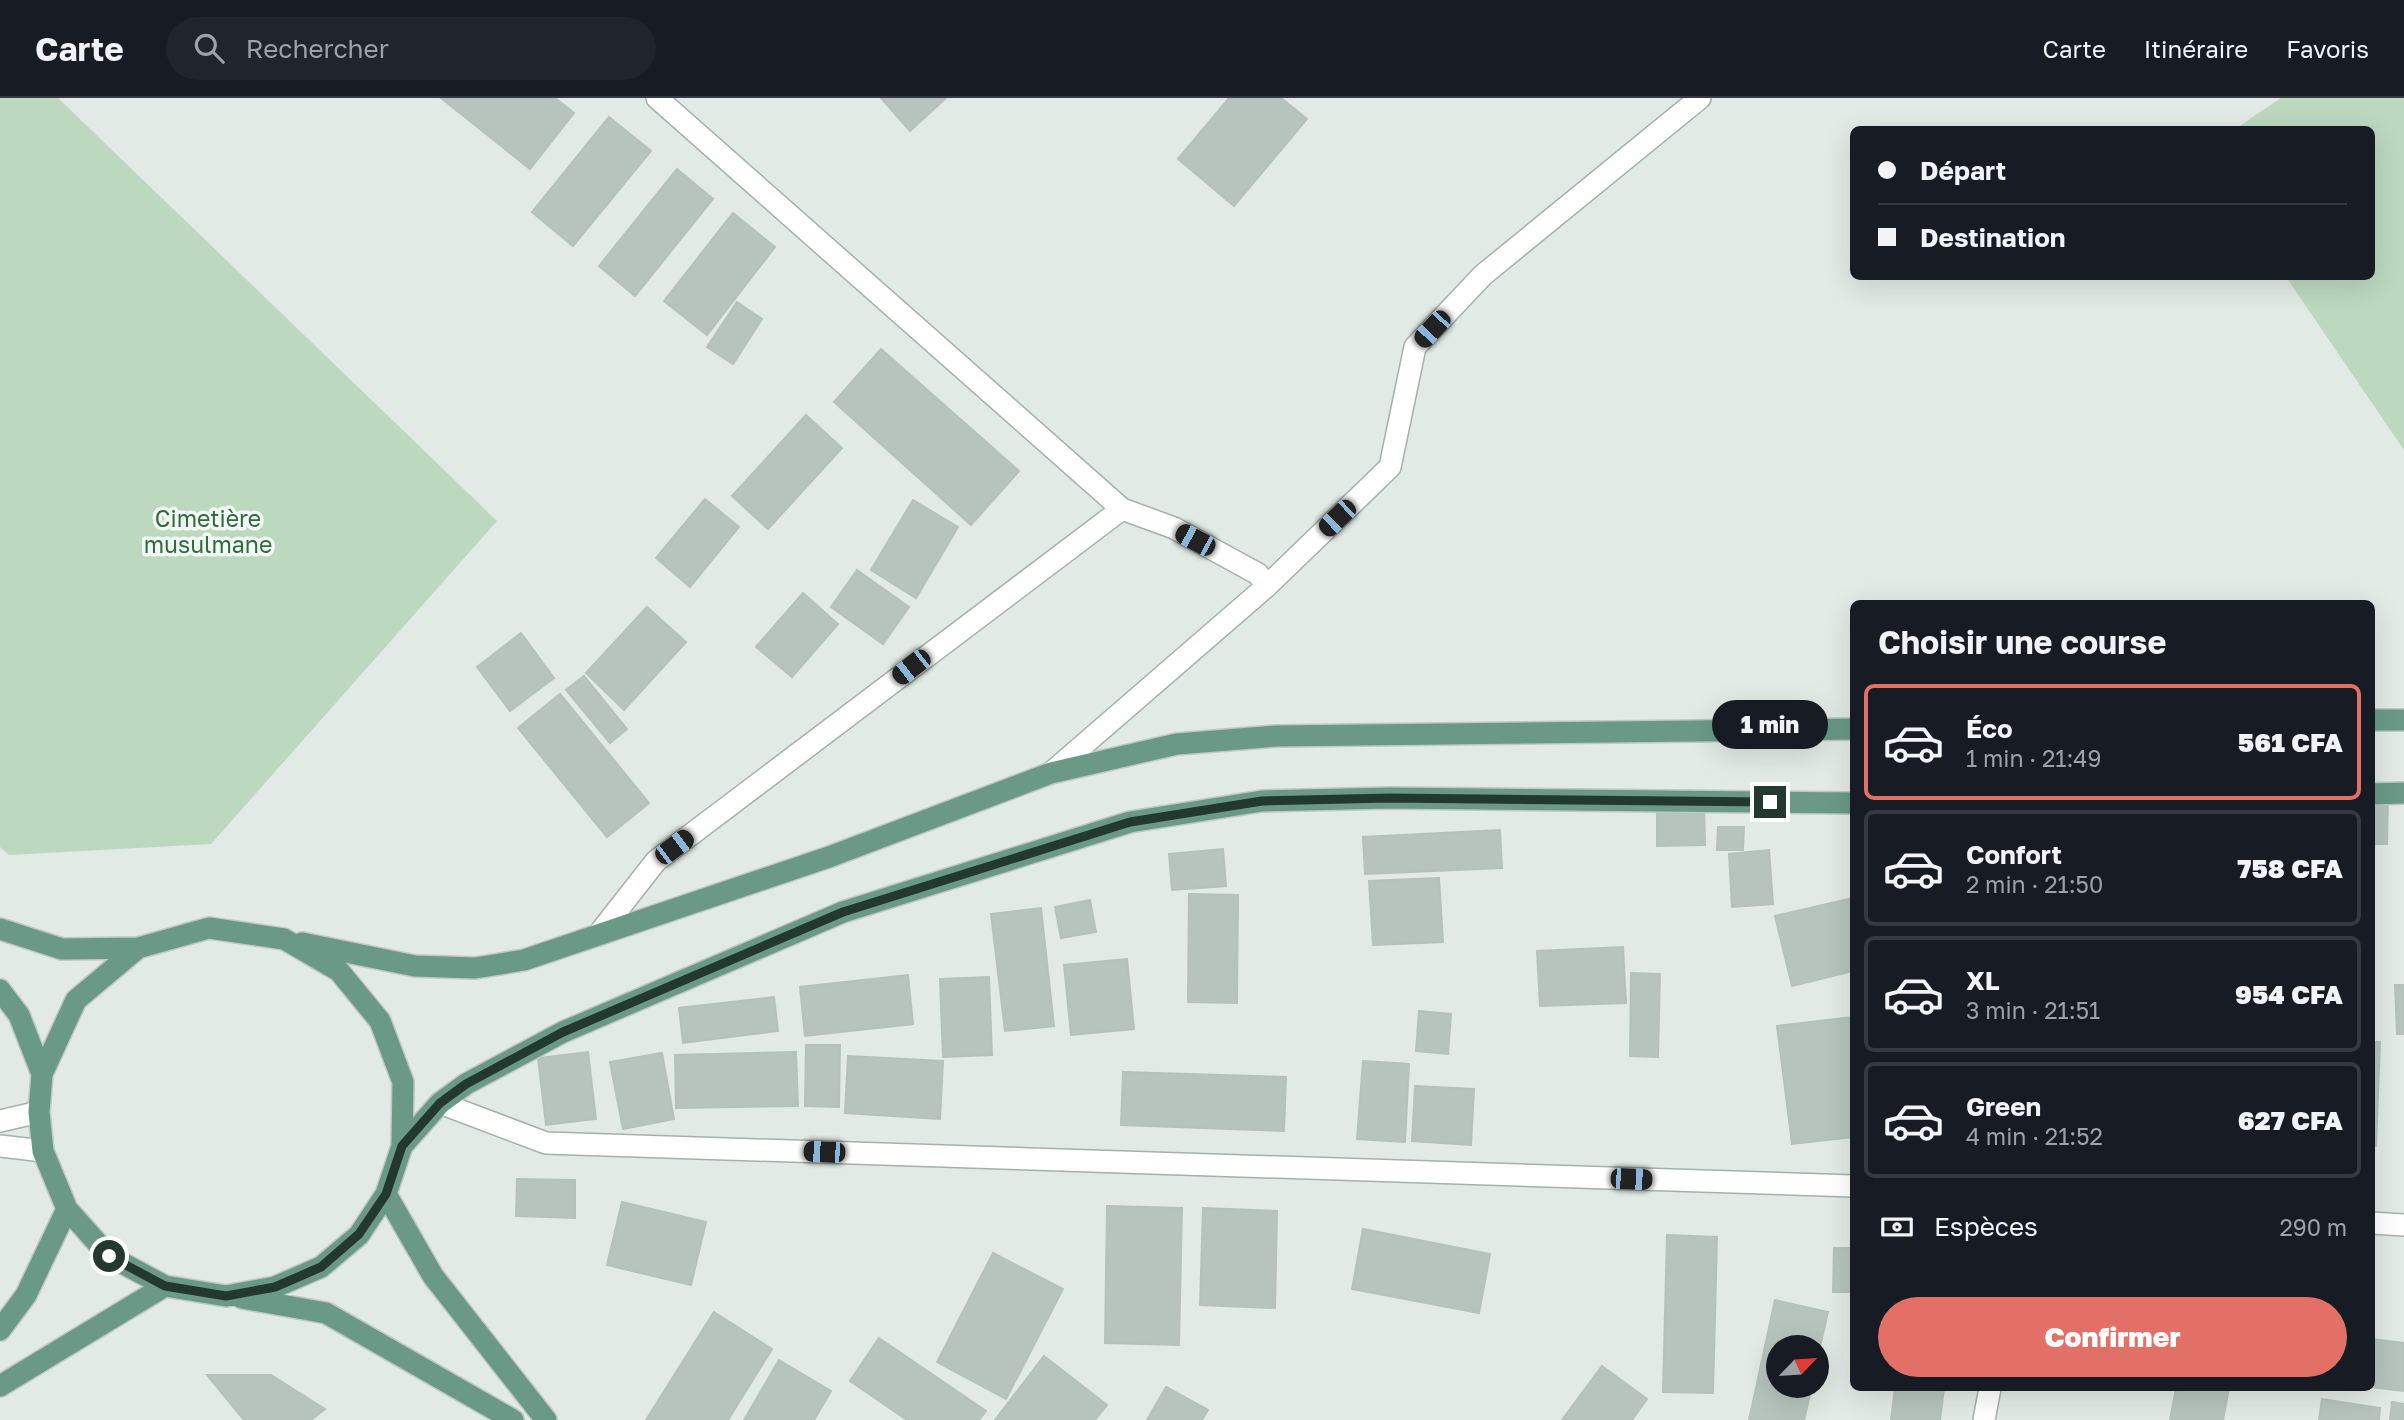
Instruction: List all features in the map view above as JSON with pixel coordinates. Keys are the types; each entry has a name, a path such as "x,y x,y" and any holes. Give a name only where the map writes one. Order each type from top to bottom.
{"main road":[{"path":"2375,720 2404,720"},
{"path":"0,929 62,949 138,948 209,928 284,939 415,966 475,968 524,960 829,857 1051,773 1177,744 1277,736 1850,729"},
{"path":"2375,794 2404,793"},
{"path":"402,1146 440,1103 466,1084 563,1032 843,912 1130,822 1262,801 1326,799 1850,803"},
{"path":"226,1296 275,1287 321,1267 359,1234 386,1194 402,1146 402,1082 380,1021 339,971 284,939"},
{"path":"138,948 76,1000 42,1073 39,1112 43,1151 67,1209 109,1256 165,1286 326,1313 513,1420"},
{"path":"0,990 19,1015 42,1073"},
{"path":"386,1194 433,1276 547,1420"},
{"path":"0,1330 26,1295 67,1209"},
{"path":"0,1387 165,1286"}],"street":[{"path":"657,98 1122,509 1186,535 1258,573 1267,586"},
{"path":"1051,773 1267,586 1390,467 1415,347 1483,275 1700,98"},
{"path":"598,935 656,861 1122,509"},
{"path":"440,1103 546,1143 1850,1186"},
{"path":"0,1121 39,1112"},
{"path":"0,1146 43,1151"},
{"path":"2375,1223 2404,1225"},
{"path":"1984,1420 1989,1391"}],"green space":[{"name":"Cimetière musulmane","path":"0,98 58,98 497,521 211,844 9,855 0,847"},
{"path":"2281,98 2404,98 2404,450 2288,280 2375,280 2375,126 2239,126"}],"building":[{"path":"441,98 555,98 574,113 530,169"},
{"path":"881,98 946,98 910,131"},
{"path":"1229,98 1281,98 1307,119 1234,206 1178,159"},
{"path":"609,117 651,151 573,246 532,212"},
{"path":"677,169 713,199 635,296 599,266"},
{"path":"733,213 775,247 707,335 664,301"},
{"path":"737,302 762,319 733,364 707,347"},
{"path":"881,349 1019,471 971,525 834,402"},
{"path":"806,415 842,448 768,529 732,496"},
{"path":"705,499 739,527 690,587 656,558"},
{"path":"913,500 958,527 916,598 871,570"},
{"path":"857,570 909,607 883,644 831,607"},
{"path":"803,593 838,624 792,677 756,647"},
{"path":"647,607 686,642 624,710 586,673"},
{"path":"521,633 554,678 510,711 477,667"},
{"path":"584,676 627,729 610,743 566,690"},
{"path":"560,694 649,803 607,837 518,728"},
{"path":"2375,796 2388,796 2387,844 2375,844"},
{"path":"1657,806 1704,806 1705,845 1657,846"},
{"path":"1718,827 1744,827 1743,850 1717,850"},
{"path":"1500,830 1502,868 1365,874 1363,837"},
{"path":"1223,849 1226,886 1172,890 1169,854"},
{"path":"1769,850 1773,904 1732,907 1729,854"},
{"path":"1439,878 1443,942 1373,945 1369,881"},
{"path":"1189,894 1238,895 1237,1003 1188,1002"},
{"path":"1850,899 1850,972 1792,986 1775,916"},
{"path":"1090,900 1096,932 1061,938 1055,907"},
{"path":"1041,908 1054,1026 1005,1031 991,914"},
{"path":"1623,947 1626,1003 1540,1006 1537,951"},
{"path":"1127,959 1134,1029 1071,1035 1064,965"},
{"path":"1631,973 1660,974 1658,1057 1630,1056"},
{"path":"908,975 913,1024 805,1036 800,987"},
{"path":"989,977 992,1055 943,1057 940,979"},
{"path":"2395,985 2404,985 2404,1034 2397,1034"},
{"path":"774,997 778,1031 683,1043 679,1008"},
{"path":"1419,1011 1451,1014 1448,1054 1416,1051"},
{"path":"1850,1017 1850,1137 1792,1144 1777,1026"},
{"path":"2375,1042 2380,1042 2376,1146"},
{"path":"806,1045 840,1045 839,1107 805,1106"},
{"path":"588,1052 596,1119 546,1125 538,1058"},
{"path":"796,1052 798,1106 676,1108 675,1055"},
{"path":"662,1053 674,1119 623,1129 610,1062"},
{"path":"848,1056 943,1061 940,1119 845,1113"},
{"path":"1363,1061 1409,1064 1405,1142 1357,1139"},
{"path":"1123,1072 1286,1077 1284,1131 1121,1125"},
{"path":"1415,1086 1474,1089 1471,1145 1412,1141"},
{"path":"517,1179 575,1180 575,1218 516,1216"},
{"path":"622,1202 706,1222 691,1285 607,1265"},
{"path":"1107,1206 1182,1208 1179,1345 1105,1343"},
{"path":"1203,1208 1277,1211 1275,1308 1200,1305"},
{"path":"1363,1229 1490,1254 1479,1313 1352,1289"},
{"path":"1667,1235 1717,1237 1713,1393 1663,1392"},
{"path":"1834,1248 1850,1248 1850,1292 1833,1292"},
{"path":"993,1253 1063,1289 1006,1399 937,1362"},
{"path":"1775,1300 1828,1312 1823,1335 1767,1335"},
{"path":"714,1312 772,1349 728,1420 646,1420"},
{"path":"879,1338 986,1411 979,1420 907,1420 850,1381"},
{"path":"2375,1339 2404,1343 2404,1391 2375,1387"},
{"path":"1766,1342 1766,1398 1809,1398 1804,1420 1749,1420"},
{"path":"1044,1356 1107,1405 1095,1420 995,1420"},
{"path":"779,1360 831,1391 814,1420 744,1420"},
{"path":"1602,1366 1647,1399 1632,1420 1562,1420"},
{"path":"207,1375 271,1375 325,1409 311,1420 244,1420"},
{"path":"1166,1387 1208,1410 1202,1420 1147,1420"},
{"path":"1895,1391 1944,1391 1940,1420 1891,1420"},
{"path":"2175,1391 2228,1391 2223,1420 2170,1420"},
{"path":"2322,1399 2380,1408 2379,1420 2319,1420"},
{"path":"2392,1402 2404,1404 2404,1420 2390,1420"}],"route":[{"path":"109,1256 165,1286 226,1296 275,1287 321,1267 359,1234 386,1194 402,1146 440,1103 466,1084 563,1032 843,912 1130,822 1262,801 1390,798 1770,802"}]}
